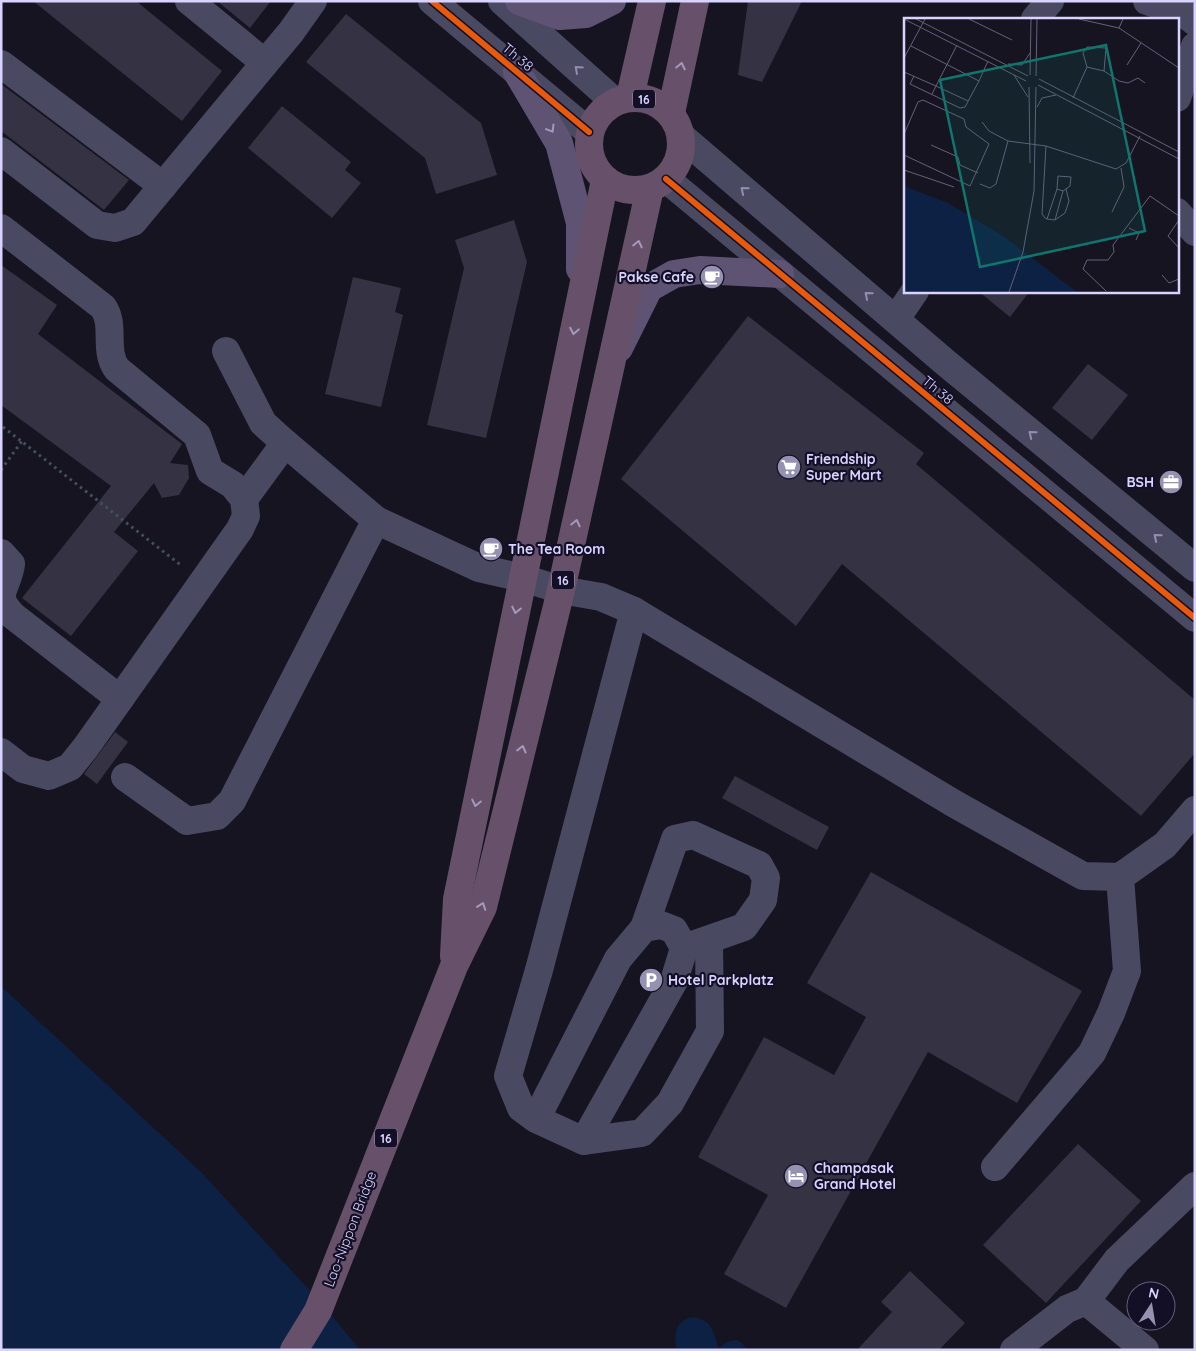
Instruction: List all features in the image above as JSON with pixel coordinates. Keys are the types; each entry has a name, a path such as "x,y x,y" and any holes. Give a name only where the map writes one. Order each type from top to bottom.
{"highway":[{"name":"16","path":"622,99 652,1"},
{"name":"16","path":"454,966 483,907 561,590 611,365 658,184 676,167 682,152 676,125 695,1"},
{"name":"16","path":"589,132 597,116 622,99 653,100 676,125"},
{"path":"589,132 591,158 605,180 626,190 658,184"},
{"name":"16","path":"454,966 457,899 605,180"},
{"name":"Lao-Nippon Bridge","path":"294,1350 318,1311 454,966"}],"main road":[{"path":"519,1 560,16 586,14 612,1"},
{"path":"517,72 559,143 570,179 580,223 580,304"},
{"path":"611,365 649,288 674,274 700,270 780,274"}],"street":[{"path":"188,1 265,63"},
{"path":"1,151 97,225 115,228 134,222 291,32 313,1"},
{"name":"Th 38","path":"432,1 589,132"},
{"path":"502,1 622,99"},
{"path":"1036,18 1050,1"},
{"path":"1147,1 1185,14 1195,22"},
{"path":"1178,95 1195,46"},
{"path":"1,64 163,186"},
{"name":"Th 38","path":"676,125 946,363 1195,568"},
{"name":"Th 38","path":"658,184 780,274 1195,618"},
{"path":"1178,213 1195,232"},
{"path":"1,228 103,307 108,313 112,361 118,369 197,435 210,471 233,485 244,499 246,516 240,529 70,767 49,776 35,774 23,769 1,752"},
{"path":"896,319 914,292"},
{"path":"226,352 263,423 376,520 479,568 523,578 561,590 601,597 634,610 953,804 1083,876 1120,877 1165,846 1195,810"},
{"path":"923,394 946,363"},
{"path":"244,499 285,443"},
{"path":"125,777 187,821 217,816 232,801 376,520"},
{"path":"1,554 11,564 10,574 1,596 4,605 12,615 120,699"},
{"path":"634,610 539,970 508,1076 521,1108 536,1119 584,1141 642,1133 670,1102 710,1031 697,944"},
{"path":"536,1119 618,958 644,928 675,839 694,835 759,865 766,878 763,900 744,927 697,944 674,981 584,1141"},
{"path":"996,1167 1092,1053 1111,1012 1127,970 1120,877"},
{"path":"644,928 661,925 674,930 697,944"},
{"path":"1014,1350 1067,1309 1086,1301 1117,1260 1195,1186"},
{"path":"1086,1301 1145,1350"}],"path":[{"path":"3,427 202,582"},
{"path":"1,470 22,441"}],"water":[{"path":"1,986 201,1172 324,1306 360,1350 1,1350"},
{"path":"693,1317 709,1324 719,1348 727,1342 736,1340 742,1343 747,1350 677,1350 675,1339 677,1329 683,1321"}],"building":[{"path":"33,1 136,1 222,71 182,121"},
{"path":"217,1 271,1 250,28"},
{"path":"748,1 802,1 762,82 738,75"},
{"path":"346,14 481,123 497,175 436,194 425,158 306,62"},
{"path":"1,84 129,180 104,210 1,131"},
{"path":"282,106 351,162 345,170 361,183 332,218 248,148"},
{"path":"514,220 527,262 486,438 427,425 464,268 455,240"},
{"path":"1,265 57,305 38,334 182,444 170,463 188,465 189,478 179,495 162,498 154,483 114,532 138,551 71,636 22,598 111,486 1,405"},
{"path":"353,277 401,288 395,312 403,315 381,407 325,394"},
{"path":"979,292 1029,292 1010,317"},
{"path":"748,316 924,453 916,464 1195,700 1195,753 1141,816 842,564 796,626 621,479"},
{"path":"1088,364 1128,395 1092,440 1052,408"},
{"path":"115,732 128,742 97,784 84,774"},
{"path":"735,776 829,827 817,850 722,798"},
{"path":"871,872 1082,991 1017,1103 928,1052 786,1308 724,1274 768,1195 698,1157 764,1037 834,1075 866,1017 807,983"},
{"path":"1078,1144 1141,1201 1046,1303 983,1245"},
{"path":"910,1271 965,1323 939,1350 857,1350 892,1312 881,1302"}],"cycle path":[{"path":"432,1 589,132"},
{"path":"666,179 1195,618"}],"place":[{"name":"Pakse Cafe","path":"712,277"},
{"name":"Friendship Super Mart","path":"789,467"},
{"name":"BSH","path":"1171,482"},
{"name":"The Tea Room","path":"491,549"},
{"name":"Hotel Parkplatz","path":"651,980"},
{"name":"Champasak Grand Hotel","path":"796,1176"}]}
